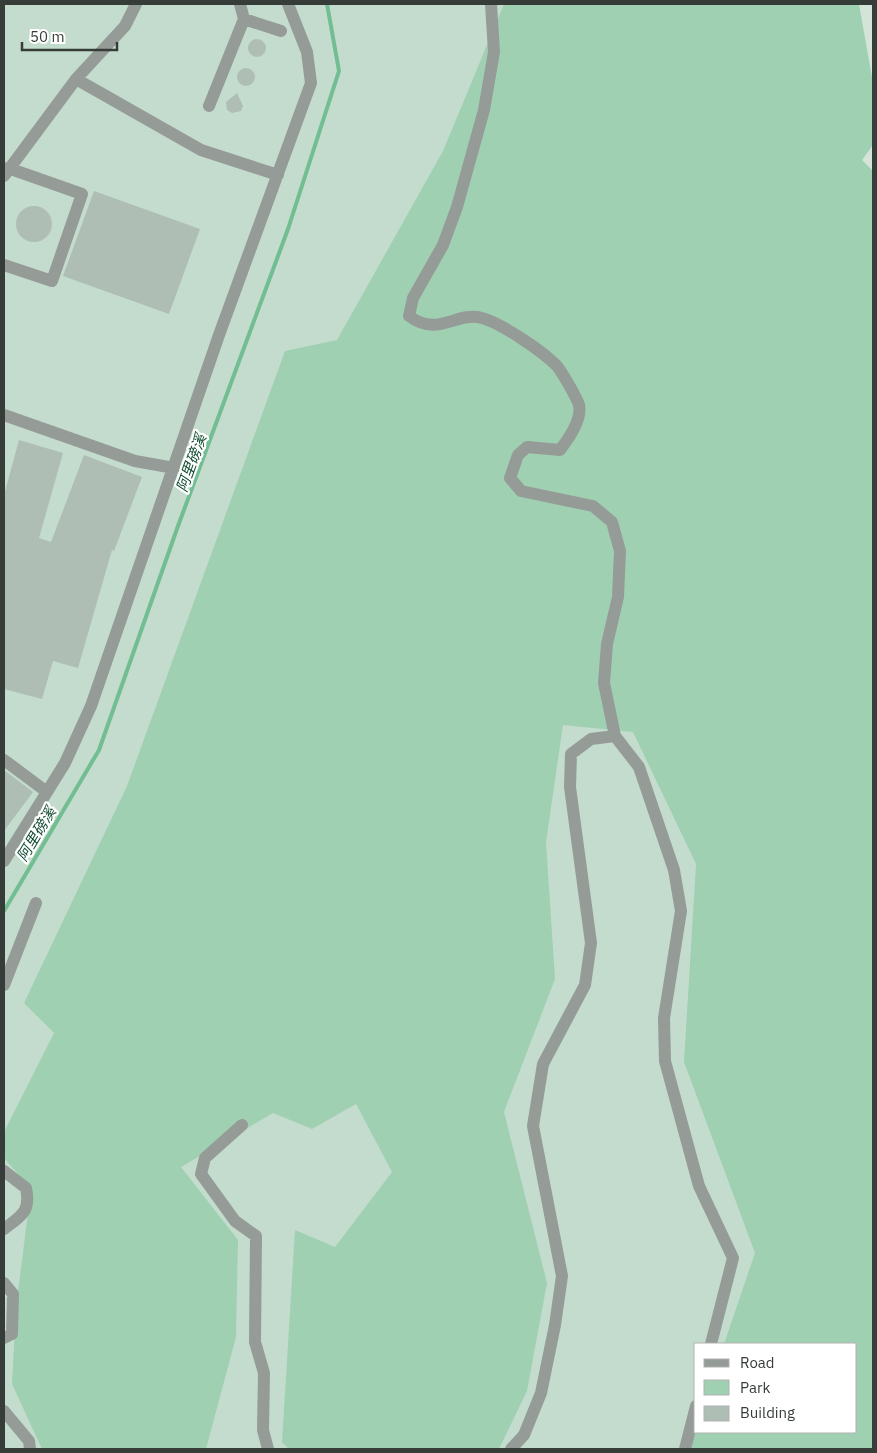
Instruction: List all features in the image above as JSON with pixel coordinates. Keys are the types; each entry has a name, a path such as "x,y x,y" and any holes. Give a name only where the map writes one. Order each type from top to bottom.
{"lane":[{"path":"4,265 52,281 82,194 6,172 76,79 125,26 136,4"},
{"path":"209,106 244,19 240,4"},
{"path":"4,861 65,763 92,706 219,335 312,83 307,52 288,4"},
{"path":"491,4 494,52 484,110 454,215 443,245 413,298 409,316 418,323 438,326 457,320 481,318 521,338 557,366 579,406 574,432 560,450 526,447 518,455 510,478 522,491 593,506 612,522 620,551 618,597 607,644 604,683 615,736 639,767 674,870 681,911 664,1018 664,1061 699,1186 734,1258 712,1343"},
{"path":"244,19 282,31"},
{"path":"76,79 201,150 278,175"},
{"path":"4,415 135,461 174,468"},
{"path":"511,1449 524,1435 541,1393 555,1325 562,1276 533,1126 543,1064 585,985 591,943 570,787 572,754 590,739 615,736"},
{"path":"4,760 47,792"},
{"path":"4,985 36,903"},
{"path":"242,1125 205,1158 201,1174 235,1221 256,1236 255,1342 264,1373 263,1430 268,1449"},
{"path":"4,1171 26,1188 29,1199 24,1214 4,1229"},
{"path":"4,1284 13,1294 12,1334 4,1338"},
{"path":"4,1410 29,1441 30,1449"},
{"path":"684,1449 694,1413"}],"shaded area":[{"path":"4,4 586,4 656,466 827,1343 694,1343 694,1433 818,1449 4,1449"}],"green space":[{"path":"504,4 859,4 873,83 873,145 862,160 873,171 873,1449 689,1449 696,1433 857,1433 857,1343 724,1343 755,1253 684,1062 696,864 633,732 563,725 546,842 555,979 504,1112 547,1283 527,1391 499,1449 289,1449 282,1442 295,1230 335,1247 392,1172 356,1104 312,1129 273,1113 181,1167 238,1240 236,1337 206,1449 42,1449 12,1384 16,1308 31,1189 4,1158 4,1132 54,1033 24,1003 127,786 285,351 337,340 443,151"}],"building":[{"path":"257,39 265,44 266,48 261,56 257,57 249,52 248,48 253,40"},
{"path":"246,68 252,71 255,77 252,83 246,86 240,83 237,77 240,71"},
{"path":"237,93 243,106 241,111 232,113 227,110 226,102"},
{"path":"94,191 200,229 169,314 63,276"},
{"path":"34,206 41,207 47,211 51,217 51,231 47,237 41,241 34,242 27,241 21,237 17,231 16,224 17,217 21,211 27,207"},
{"path":"19,440 63,453 39,538 51,542 84,455 142,477 114,551 112,550 78,668 53,661 42,699 4,689 4,495"},
{"path":"4,770 33,792 4,831"}],"waterway":[{"name":"阿里磅溪","path":"4,911 99,750 178,526 288,229 339,71 327,4"}]}
